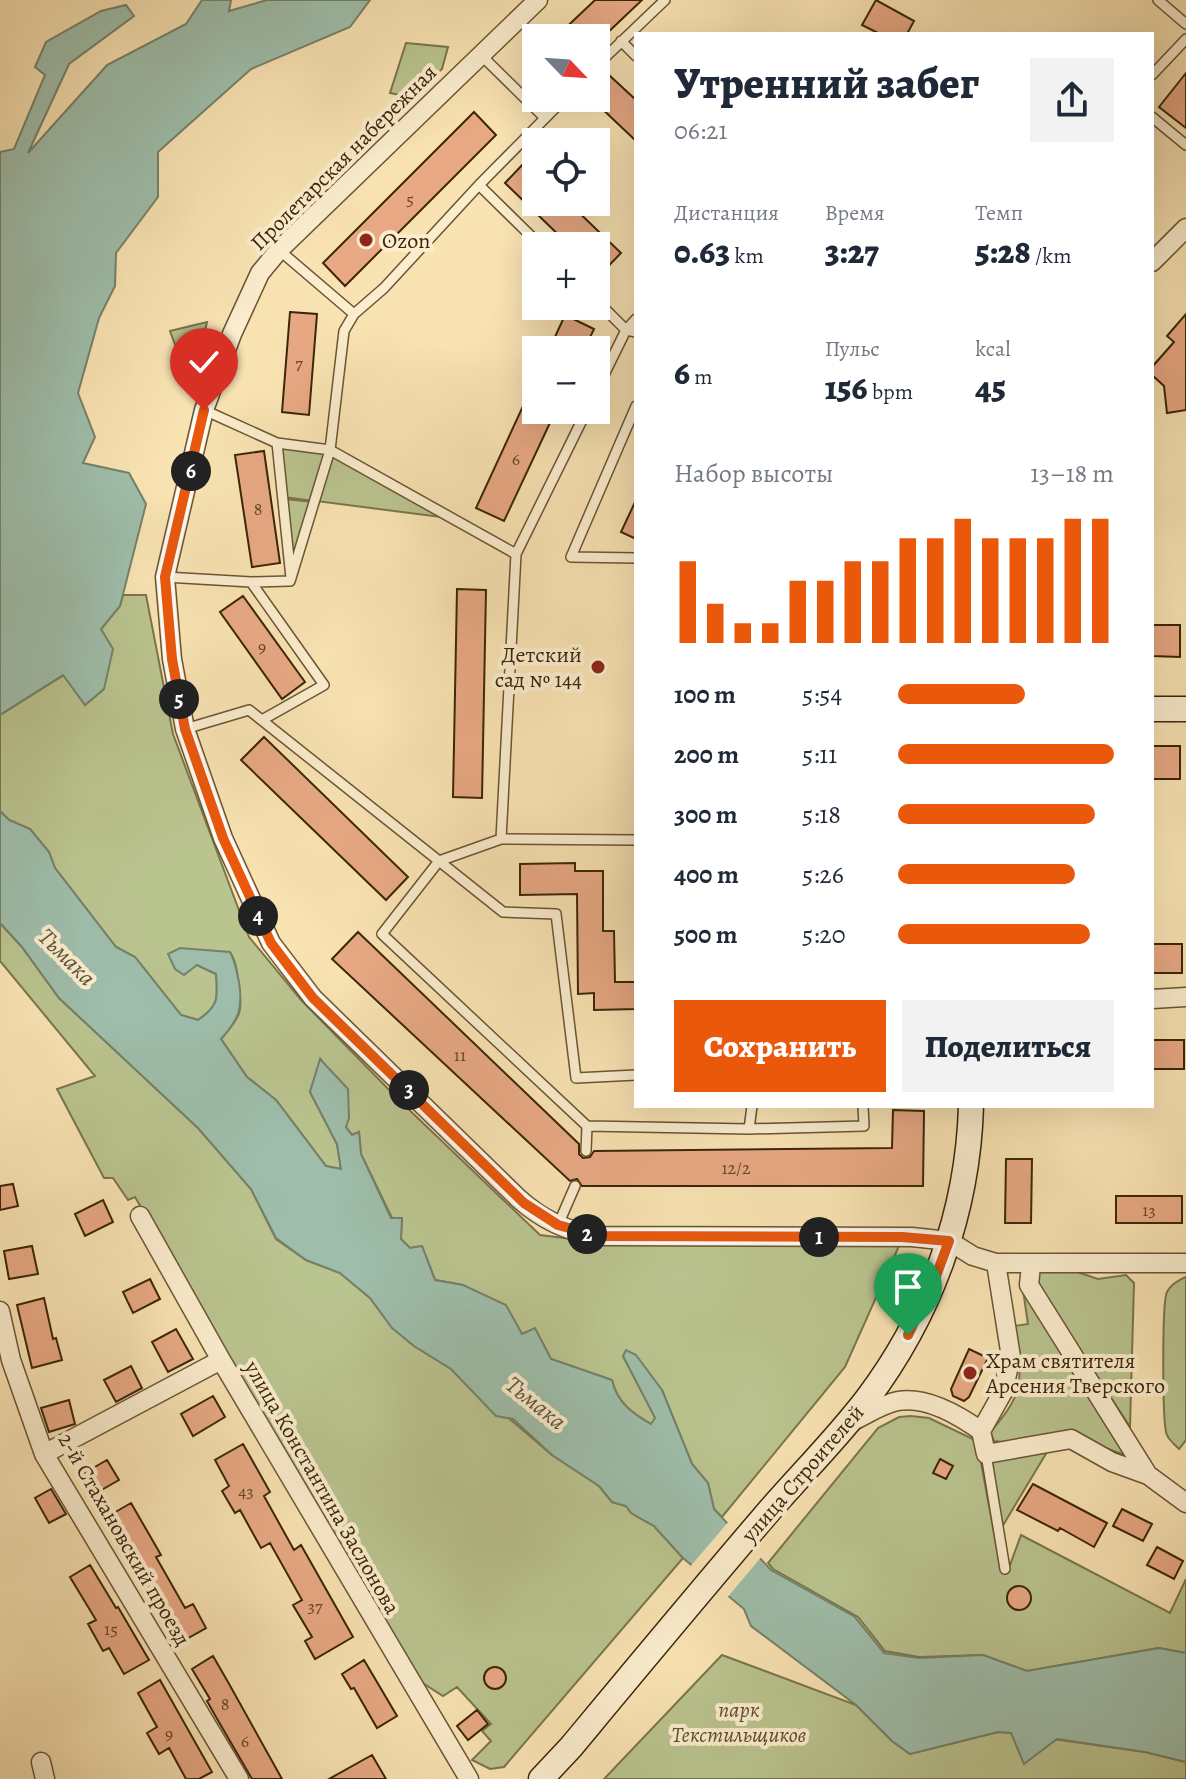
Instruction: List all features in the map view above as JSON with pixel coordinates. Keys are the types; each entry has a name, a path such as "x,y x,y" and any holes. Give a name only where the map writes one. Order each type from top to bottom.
{"main road":[{"path":"1154,709 1186,709"},
{"name":"улица Строителей","path":"541,1779 873,1390 908,1335 949,1241 967,1165 971,1108"}],"street":[{"name":"Пролетарская набережная","path":"538,0 279,250 260,273 232,334 204,410 165,577 172,659 185,729 223,838 271,943 313,998 524,1203 558,1225 598,1236 902,1237 949,1241"},
{"path":"1154,260 1186,228"},
{"path":"1154,999 1186,997"},
{"name":"улица Константина Заслонова","path":"140,1216 221,1360 469,1779"},
{"path":"949,1241 973,1256 996,1263 1186,1263"},
{"path":"996,1263 1011,1357 1003,1392 981,1431 986,1454 1071,1439 1112,1462 1148,1475 1186,1503"},
{"path":"1031,1265 1029,1285 1148,1475"},
{"name":"2-й Стахановский проезд","path":"0,1311 6,1361 44,1454 239,1779"},
{"path":"44,1454 221,1360"},
{"path":"844,1426 897,1401 912,1400 935,1407 981,1431"}],"lane":[{"path":"610,52 665,0"},
{"path":"1158,0 1186,24"},
{"path":"1154,73 1186,39"},
{"path":"621,41 634,54"},
{"path":"481,55 545,118"},
{"path":"165,577 193,581 290,581 330,450 344,331 354,314 384,288 551,112"},
{"path":"1154,119 1186,145"},
{"path":"479,185 527,232"},
{"path":"279,250 354,314"},
{"path":"610,312 631,331 610,367"},
{"path":"204,410 277,443 330,450 516,554"},
{"path":"634,411 571,557 634,558"},
{"path":"501,839 516,554 580,424"},
{"path":"277,443 291,578"},
{"path":"251,582 324,685 262,720"},
{"path":"185,729 249,710 503,912 556,914 576,1078 634,1075"},
{"path":"634,840 501,839 439,861 382,934 587,1126 749,1129 864,1126 863,1108"},
{"path":"749,1129 752,1108"},
{"path":"586,1151 587,1126"},
{"path":"558,1225 575,1186"},
{"path":"986,1454 1005,1569"}],"green space":[{"path":"406,43 448,47 442,69 409,97 390,93"},
{"path":"207,322 197,366 183,366 170,331"},
{"path":"278,443 329,451 314,501 284,497"},
{"path":"331,453 449,518 316,501"},
{"path":"284,499 314,502 292,570"},
{"path":"123,595 146,595 173,734 249,937 302,1001 401,1102 540,1235 596,1242 899,1246 845,1367 722,1517 714,1509 708,1483 692,1464 662,1390 623,1356 656,1419 651,1424 626,1406 612,1380 551,1359 535,1329 522,1334 463,1285 435,1280 422,1246 410,1248 401,1239 402,1218 392,1218 361,1154 359,1132 352,1135 346,1127 321,1060 310,1092 337,1144 341,1169 326,1166 276,1100 247,1077 221,1039 240,1011 236,968 230,952 216,952 197,965 216,974 217,995 210,1010 198,1020 181,1015 135,957 116,947 55,868 49,852 30,829 9,820 0,811 0,715 64,675 85,705 104,689 101,629 120,606"},
{"path":"0,923 22,947 59,998 198,1128 251,1189 276,1239 306,1260 340,1273 370,1298 393,1328 414,1346 451,1369 552,1455 599,1486 612,1502 626,1506 631,1513 654,1526 683,1558 504,1767 490,1769 472,1760 491,1741 482,1731 491,1724 457,1687 443,1696 418,1680 135,1197 128,1200 113,1178 104,1178 57,1089 95,1076 0,961"},
{"path":"1038,1271 1077,1272 1098,1279 1126,1275 1134,1283 1130,1427 1037,1284"},
{"path":"1186,1277 1186,1440 1179,1449 1168,1437 1165,1427 1164,1316 1167,1292"},
{"path":"1023,1290 1133,1458 1070,1435 1017,1444 994,1441 990,1432 1011,1405 1019,1383 1014,1326 1028,1324"},
{"path":"899,1417 929,1418 977,1441 1000,1565 1010,1565 1021,1535 1170,1613 1186,1579 1186,1653 1159,1648 1027,1671 983,1655 919,1657 885,1651 858,1617 773,1569 768,1563 878,1428"},
{"path":"1050,1447 1002,1527 989,1455"},
{"name":"парк Текстильщиков","path":"722,1655 856,1705 892,1741 910,1754 998,1732 1011,1733 1145,1752 1186,1762 1186,1779 604,1779"}],"water":[{"path":"202,0 231,0 229,11 267,0 370,0 350,27 251,69 158,152 158,197 116,253 115,286 99,318 78,393 95,437 83,463 129,473 146,504 120,606 101,629 113,649 104,689 85,705 63,675 0,715 0,152 14,149 45,75 35,67 46,42 101,11 126,5 134,16 69,64 28,153 107,65 186,24"},
{"name":"Тьмака","path":"0,811 9,820 30,829 49,852 55,868 116,947 135,957 181,1015 198,1020 210,1010 217,995 216,974 197,965 184,975 175,969 168,954 180,948 230,952 239,982 240,1007 236,1019 221,1039 247,1077 276,1100 326,1166 341,1169 337,1144 310,1092 320,1059 348,1089 349,1118 346,1127 352,1135 359,1132 361,1154 391,1218 402,1218 401,1239 410,1248 422,1246 435,1280 463,1285 506,1305 522,1334 535,1328 551,1359 612,1380 617,1395 626,1406 651,1424 655,1418 623,1356 626,1350 636,1355 662,1390 692,1464 708,1483 714,1509 771,1570 855,1617 884,1653 919,1658 983,1655 1027,1671 1159,1648 1186,1653 1186,1762 1145,1752 1057,1739 1024,1764 1011,1733 998,1732 910,1754 892,1741 856,1705 751,1626 744,1609 683,1558 654,1526 631,1513 626,1506 612,1502 599,1486 552,1455 513,1419 496,1416 451,1369 392,1328 370,1298 340,1273 306,1260 276,1238 251,1189 198,1128 59,998 22,947 0,923"}],"pier":[{"path":"730,1520 763,1555 726,1599 689,1568"}],"building":[{"path":"595,0 642,0 610,30 610,24 570,24"},
{"path":"876,0 914,21 908,32 876,32 862,25"},
{"path":"1186,73 1186,128 1159,107"},
{"path":"610,76 634,98 634,139 605,112 610,112"},
{"path":"474,112 496,135 345,286 323,263"},
{"path":"522,165 522,199 505,183"},
{"path":"539,216 583,216 599,232 556,232"},
{"path":"610,242 621,253 610,264"},
{"path":"290,312 317,314 309,415 282,412"},
{"path":"1186,314 1186,410 1167,413 1164,386 1154,377 1154,365 1174,342 1167,336"},
{"path":"563,320 575,320 594,329 591,336 555,336"},
{"path":"522,408 522,424 549,424 504,521 476,508"},
{"path":"264,451 280,563 252,567 235,455"},
{"path":"634,504 634,538 621,532"},
{"path":"457,589 486,590 482,798 453,797"},
{"path":"243,596 305,682 282,699 220,612"},
{"path":"1154,625 1180,625 1180,657 1154,656"},
{"path":"264,737 408,877 386,900 241,760"},
{"path":"1154,746 1180,746 1180,779 1154,779"},
{"path":"575,863 575,871 603,871 603,931 614,931 615,982 634,982 634,1009 594,1010 594,993 578,994 577,894 520,895 520,864"},
{"path":"358,932 579,1144 579,1154 583,1158 590,1157 594,1151 892,1148 893,1110 924,1111 923,1186 582,1186 577,1179 570,1181 332,959"},
{"path":"1154,944 1182,944 1182,973 1154,973"},
{"path":"1154,1040 1184,1040 1184,1069 1154,1069"},
{"path":"1006,1159 1032,1159 1031,1223 1005,1223"},
{"path":"13,1184 18,1206 0,1210 0,1186"},
{"path":"1116,1196 1182,1196 1182,1223 1116,1223"},
{"path":"103,1200 113,1222 85,1236 75,1214"},
{"path":"32,1246 38,1274 9,1279 4,1251"},
{"path":"150,1279 160,1299 133,1313 123,1292"},
{"path":"44,1298 53,1339 56,1338 62,1360 32,1368 17,1305"},
{"path":"176,1329 193,1359 168,1372 152,1342"},
{"name":"Храм святителя Арсения Тверского","path":"969,1349 988,1358 969,1397 964,1401 953,1396 951,1389"},
{"path":"131,1366 142,1388 116,1402 104,1380"},
{"path":"213,1396 225,1417 193,1436 181,1414"},
{"path":"69,1400 75,1424 49,1432 41,1408"},
{"path":"243,1444 270,1492 264,1496 294,1550 301,1545 353,1637 315,1659 305,1641 312,1637 293,1605 302,1600 270,1543 261,1548 240,1510 235,1513 222,1491 229,1486 215,1460"},
{"path":"940,1459 953,1466 946,1479 933,1473"},
{"path":"107,1460 119,1480 91,1496 79,1476"},
{"path":"1033,1484 1107,1523 1094,1547 1017,1510"},
{"path":"51,1489 66,1514 49,1523 35,1498"},
{"path":"131,1503 161,1555 156,1557 185,1608 193,1604 206,1628 176,1645 105,1518"},
{"path":"1122,1509 1152,1524 1143,1541 1113,1526"},
{"path":"1157,1547 1183,1561 1174,1579 1147,1565"},
{"path":"90,1565 149,1660 124,1674 109,1648 103,1651 88,1624 96,1620 70,1577"},
{"path":"1019,1586 1030,1593 1031,1598 1024,1609 1019,1610 1008,1603 1007,1598 1014,1587"},
{"path":"213,1656 282,1779 252,1779 207,1701 210,1699 192,1669"},
{"path":"364,1660 397,1716 377,1728 354,1688 351,1689 342,1674"},
{"path":"495,1667 506,1678 495,1689 484,1678"},
{"path":"160,1680 212,1772 199,1779 186,1779 169,1748 159,1754 147,1733 157,1727 138,1693"},
{"path":"477,1710 488,1724 468,1740 457,1726"},
{"path":"372,1755 386,1779 329,1779"}],"place":[{"name":"Ozon","path":"366,240"},
{"name":"Детский сад № 144","path":"598,667"},
{"name":"Храм святителя Арсения Тверского","path":"970,1373"}],"route":[{"path":"204,410 165,577 172,659 185,729 223,838 271,943 313,998 524,1203 558,1225 598,1236 902,1237 949,1241 908,1335"}]}
